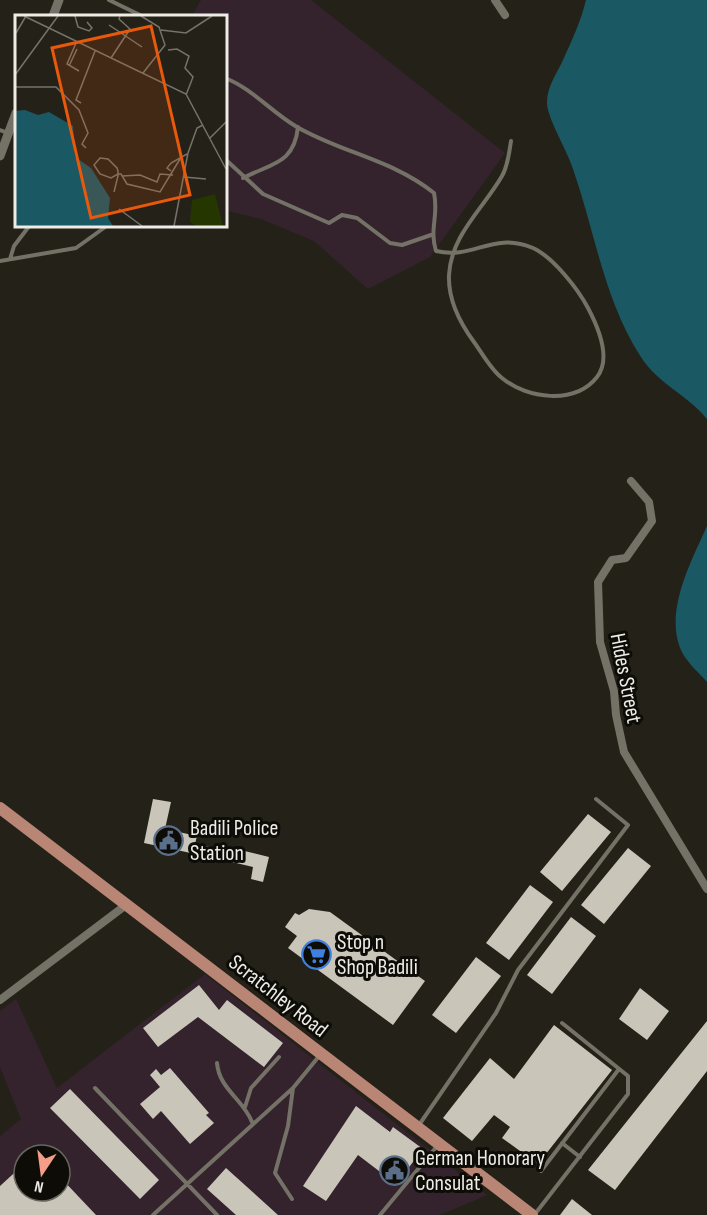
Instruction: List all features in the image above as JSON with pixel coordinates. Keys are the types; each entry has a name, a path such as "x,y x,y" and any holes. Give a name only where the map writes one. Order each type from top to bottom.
{"main road":[{"name":"Scratchley Road","path":"0,808 416,1128 533,1215"}],"street":[{"path":"53,15 59,0"},
{"path":"495,0 505,15"},
{"path":"0,156 4,132 15,115"},
{"name":"Hides Street","path":"631,481 649,502 652,521 626,558 612,560 598,582 600,642 614,691 616,715 624,752 707,889"},
{"path":"0,1000 126,905"}],"lane":[{"path":"109,0 140,15"},
{"path":"226,78 246,88 297,127 412,176 434,192 438,210 431,235 436,251 453,255 508,240 535,249 576,286 597,325 603,354 598,375 581,390 555,397 527,391 501,378 467,333 452,301 449,274 453,255 457,240 502,176 511,141"},
{"path":"243,178 286,158 296,145 297,127"},
{"path":"226,160 263,194 329,223 342,215 357,218 390,243 402,245 431,235"},
{"path":"10,259 14,246 29,226"},
{"path":"0,261 76,248 107,226"},
{"path":"416,1128 496,1013 518,970 628,825 596,798"},
{"path":"533,1215 628,1094 628,1076 562,1023"},
{"path":"153,1215 252,1122 293,1088 321,1055"},
{"path":"245,1107 251,1088 279,1057"},
{"path":"218,1063 223,1083 245,1107 252,1122"},
{"path":"541,1171 619,1069"},
{"path":"95,1088 217,1215"},
{"path":"292,1199 274,1173 288,1126 293,1088"},
{"path":"562,1143 580,1157"},
{"path":"380,1215 439,1145"}],"shaded area":[{"path":"201,0 311,0 505,153 430,257 368,289 314,241 261,219 226,210 226,15 193,15"},
{"path":"205,974 487,1195 440,1215 0,1215 0,1136 21,1119 0,1067 0,1011 16,999 57,1088"}],"water":[{"path":"586,0 707,0 707,419 656,375 641,357 628,335 601,265 573,169 553,125 548,108 547,96 550,86 576,30"},
{"path":"707,526 707,682 683,654 677,639 676,623 681,589"}],"building":[{"path":"153,799 171,802 165,829 197,836 195,844 216,848 214,858 144,843"},
{"path":"588,814 611,832 562,891 540,872"},
{"path":"628,848 651,866 604,924 581,905"},
{"path":"236,849 269,857 263,882 251,879 253,867 232,862"},
{"path":"530,885 553,902 509,960 486,943"},
{"path":"309,909 330,912 425,981 393,1025 288,948 297,936 285,927 295,913 299,915"},
{"path":"571,917 596,936 552,994 527,975"},
{"path":"476,957 501,976 456,1033 432,1015"},
{"path":"199,985 219,1010 227,1000 283,1043 264,1067 198,1017 158,1047 143,1028"},
{"path":"640,988 669,1011 647,1040 619,1019"},
{"path":"707,1021 707,1071 615,1190 588,1170"},
{"path":"554,1025 612,1070 538,1164 502,1138 510,1127 494,1115 472,1141 443,1118 490,1058 514,1079"},
{"path":"170,1068 209,1113 206,1115 214,1123 190,1144 161,1111 153,1119 140,1104 160,1087 150,1075 156,1069 161,1075"},
{"path":"70,1089 159,1180 140,1199 50,1108"},
{"path":"356,1106 390,1132 393,1127 423,1149 396,1184 358,1155 326,1201 303,1186"},
{"path":"226,1168 278,1215 236,1215 207,1189"},
{"path":"12,1175 12,1203 72,1203 72,1190 96,1215 0,1215 0,1186"},
{"path":"572,1199 592,1215 560,1215"}],"place":[{"name":"Badili Police Station","path":"169,840"},
{"name":"Stop n Shop Badili","path":"316,954"},
{"name":"German Honorary Consulat","path":"394,1170"}]}
